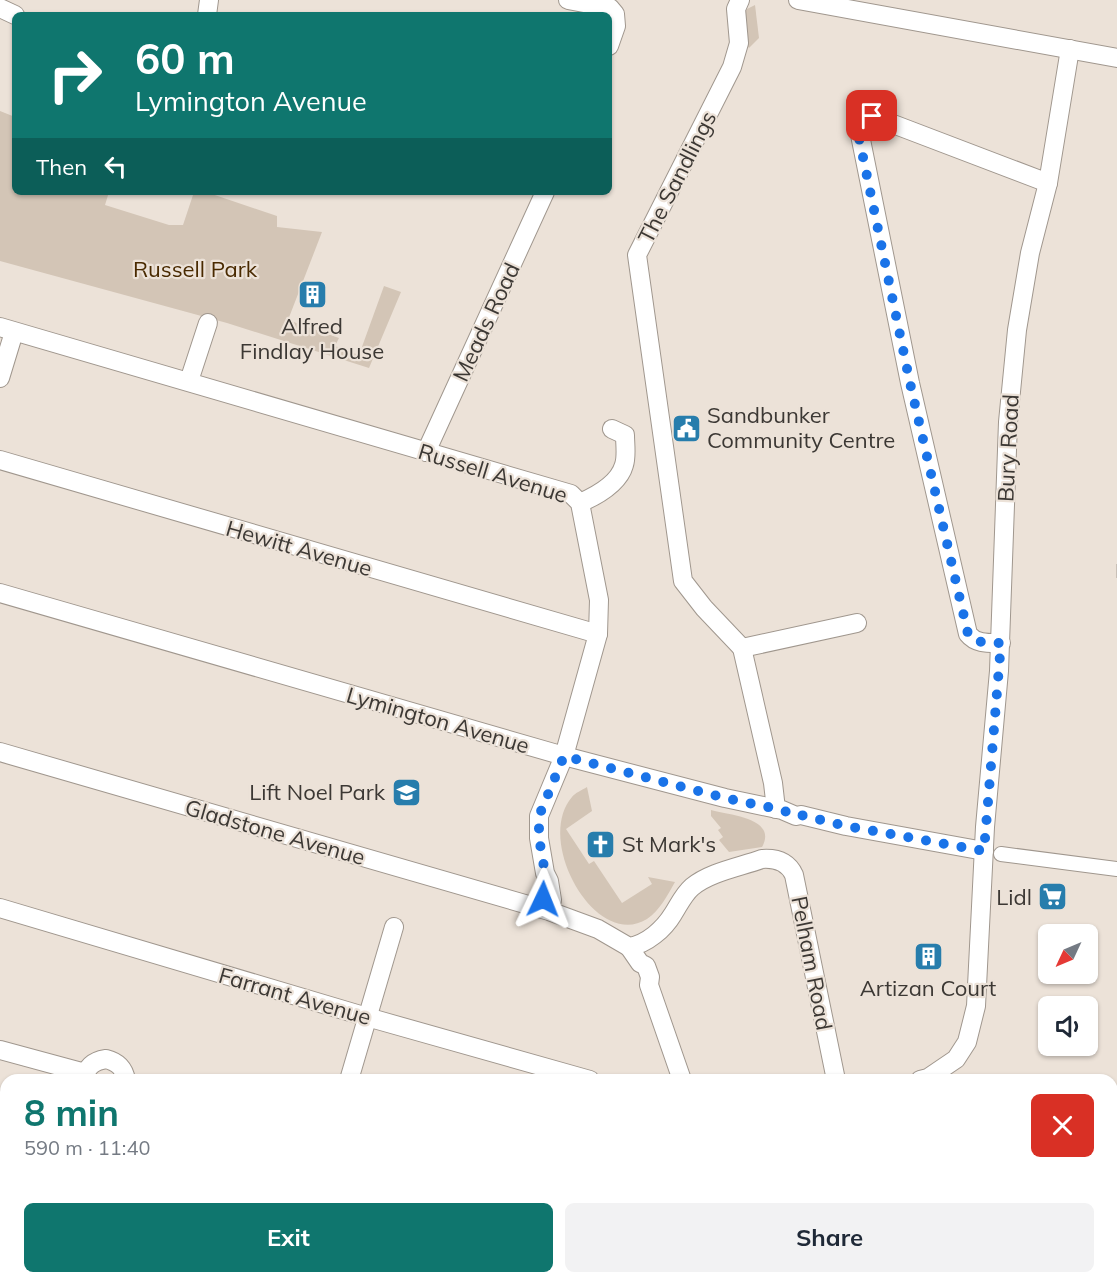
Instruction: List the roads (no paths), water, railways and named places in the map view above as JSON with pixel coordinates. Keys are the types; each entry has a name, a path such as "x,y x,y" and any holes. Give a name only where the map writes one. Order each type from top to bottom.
{"street":[{"path":"568,0 610,8 615,14 616,26 612,37"},
{"name":"The Sandlings","path":"740,0 736,9 739,43 732,68 637,255 683,581 704,608 742,648"},
{"path":"798,0 1117,58"},
{"name":"Bury Road","path":"934,1074 956,1059 967,1042 978,991 992,853 1008,422 1016,342 1030,253 1048,183 1070,49"},
{"path":"1001,643 973,640 968,634 910,383 857,120 864,115 872,116 1048,183"},
{"name":"Meads Road","path":"426,452 544,195"},
{"path":"189,381 208,322"},
{"path":"0,378 7,329"},
{"name":"Russell Avenue","path":"7,329 571,494 580,503 599,600 598,634 564,756 539,816 539,838 552,900 549,909"},
{"path":"580,503 604,490 623,468 626,457 625,435 612,429"},
{"name":"Hewitt Avenue","path":"0,460 598,634"},
{"name":"Lymington Avenue","path":"0,593 564,756 796,816 801,815 846,826 992,853 1117,869"},
{"path":"776,809 773,783 742,648 857,623"},
{"name":"Gladstone Avenue","path":"0,752 549,909 598,929 629,947"},
{"name":"Pelham Road","path":"629,947 647,941 659,931 673,915 682,899 700,882 772,858 787,865 794,875 835,1074"},
{"name":"Farrant Avenue","path":"0,908 367,1017 569,1074"},
{"path":"351,1074 394,927"},
{"path":"629,947 640,963 639,969 643,979 649,985 680,1074"},
{"path":"0,1050 76,1074"},
{"path":"87,1074 92,1064 106,1059 119,1065 125,1074"}],"place":[{"name":"Alfred Findlay House","path":"312,294"},
{"name":"Sandbunker Community Centre","path":"686,428"},
{"name":"Lift Noel Park","path":"406,792"},
{"name":"St Mark's","path":"601,844"},
{"name":"Lidl","path":"1053,897"},
{"name":"Artizan Court","path":"928,956"}],"park label":[{"name":"Russell Park","path":"195,269"}]}
